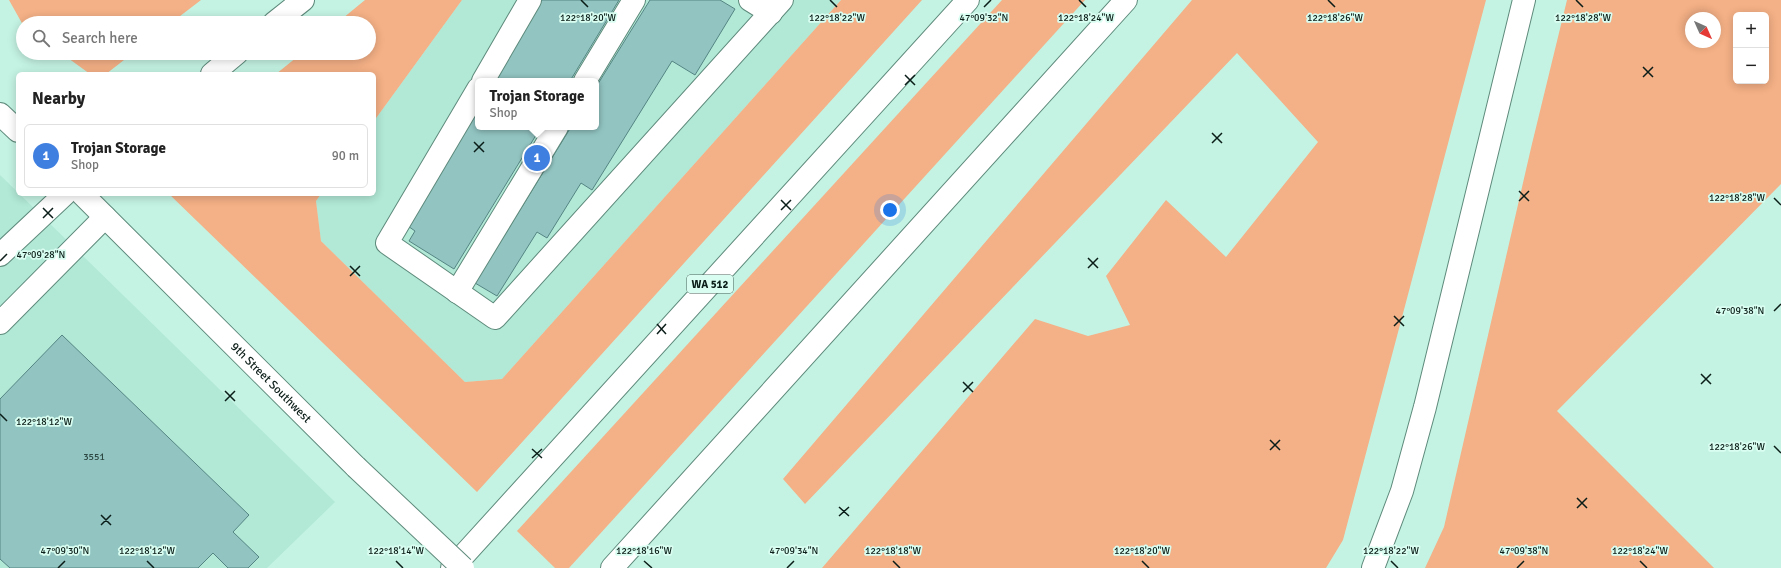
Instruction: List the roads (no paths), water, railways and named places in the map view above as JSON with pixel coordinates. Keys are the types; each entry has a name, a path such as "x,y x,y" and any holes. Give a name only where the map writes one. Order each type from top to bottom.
{"main road":[{"path":"283,16 303,0"},
{"path":"485,78 530,0"},
{"path":"587,78 634,0"},
{"path":"475,94 388,243 495,318 776,6 750,0"},
{"name":"WA 512","path":"452,568 968,0"},
{"path":"612,568 1126,0"},
{"path":"1373,568 1402,491 1474,208 1524,0"},
{"path":"214,72 229,60"},
{"path":"0,114 16,129"},
{"path":"457,292 555,130"},
{"path":"0,255 63,196"},
{"name":"9th Street Southwest","path":"84,196 356,467 463,568"},
{"path":"0,323 105,217"}],"place":[{"name":"Trojan Storage","path":"537,158"}]}
